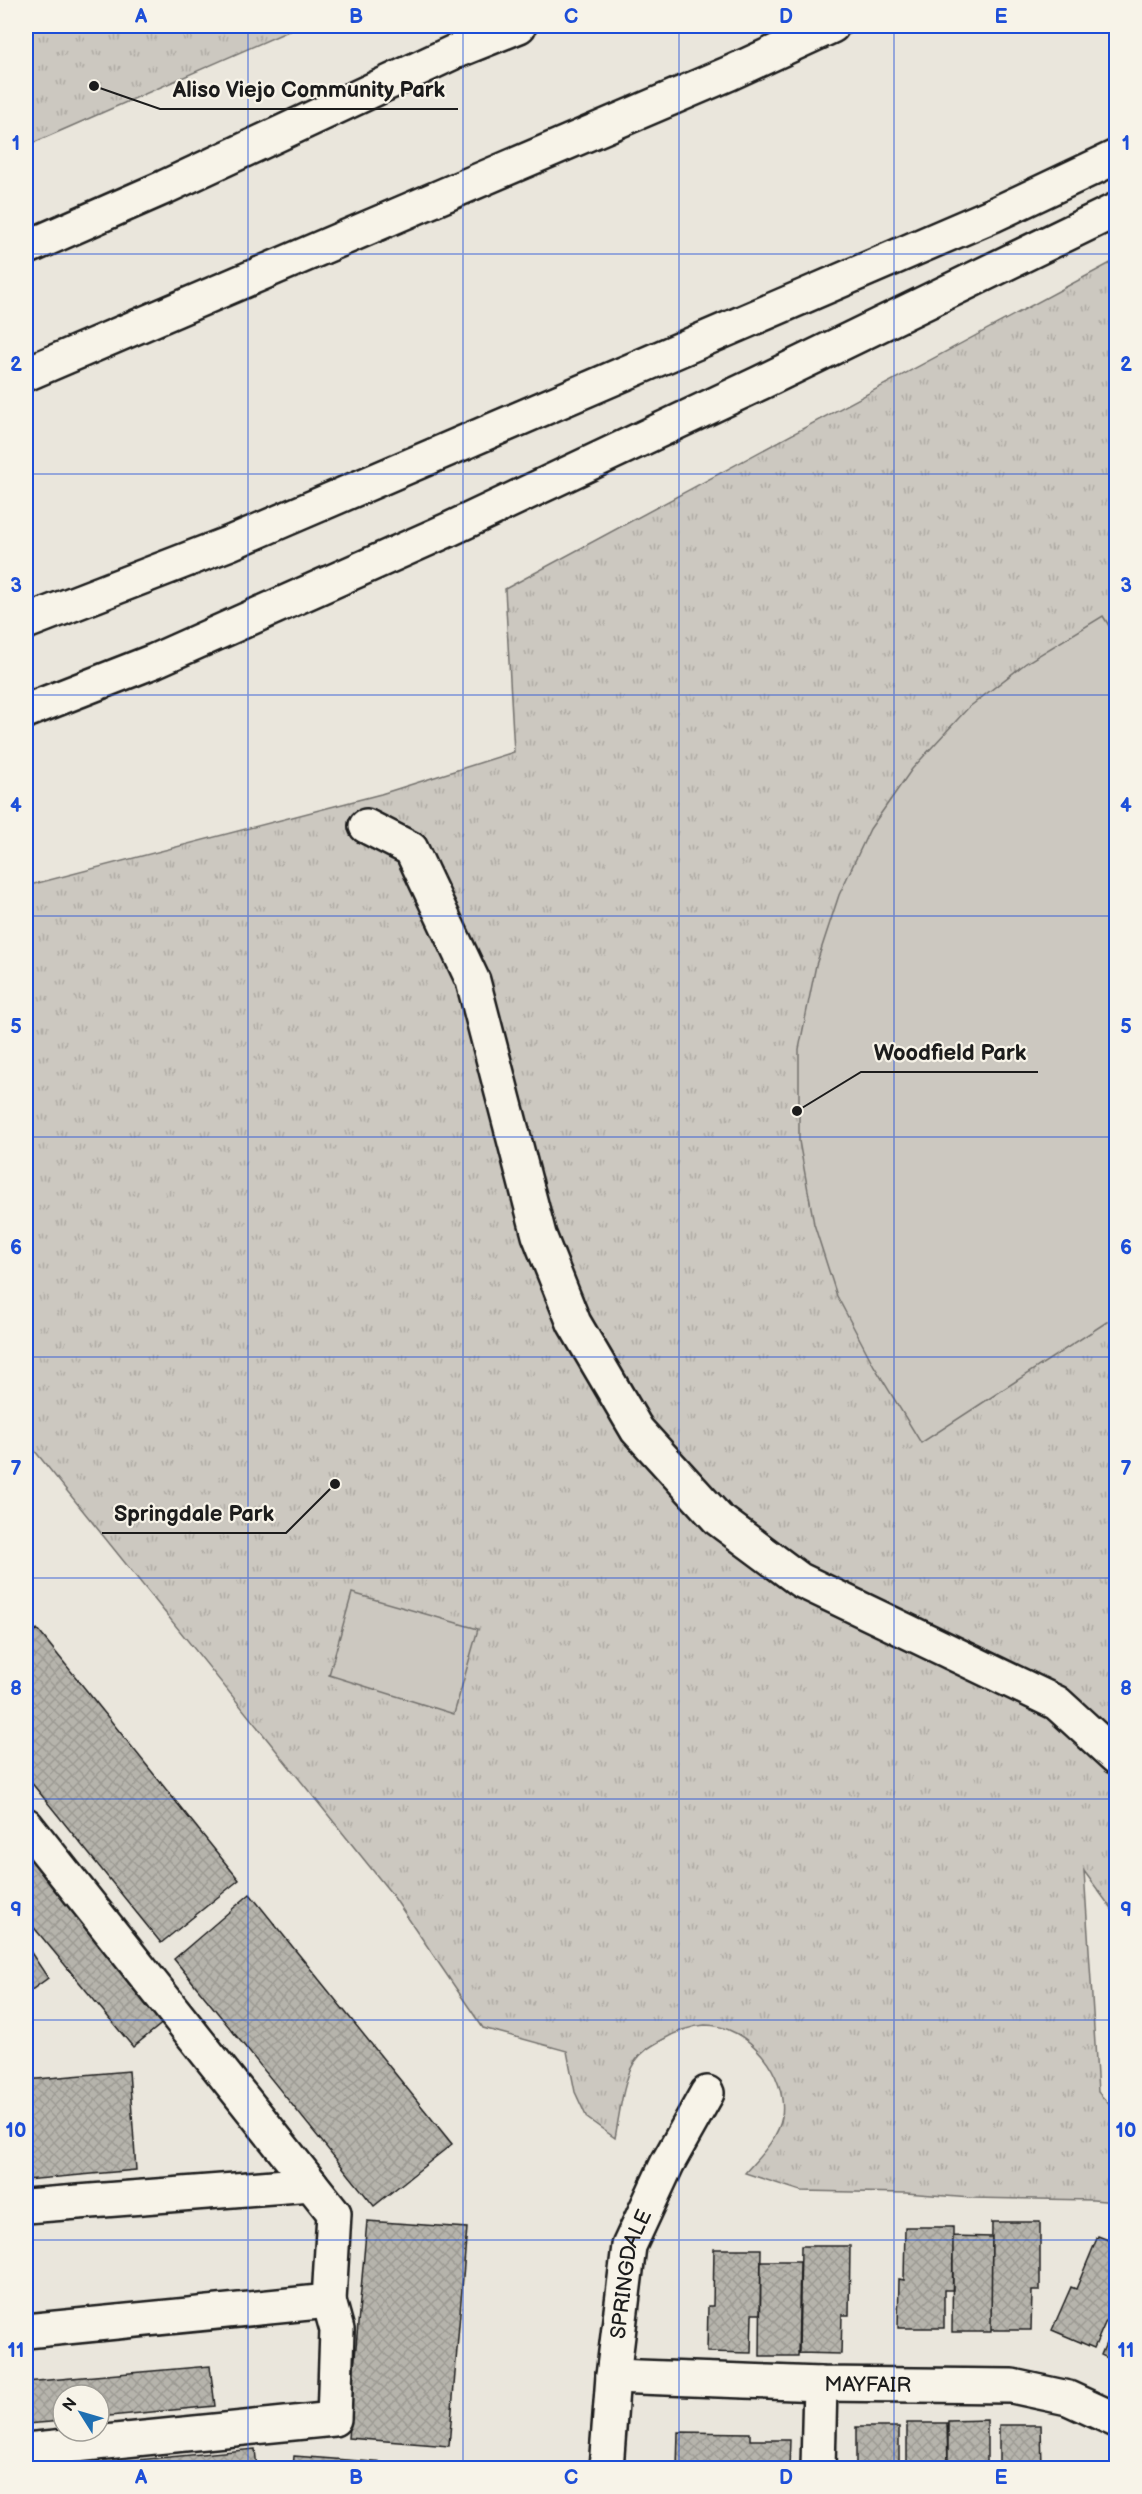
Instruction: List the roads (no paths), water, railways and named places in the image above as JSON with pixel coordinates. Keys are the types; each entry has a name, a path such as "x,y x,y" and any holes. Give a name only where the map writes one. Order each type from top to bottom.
{"main road":[{"path":"26,248 186,177 454,52 519,26"},
{"path":"26,374 719,77 832,26"},
{"path":"26,622 230,543 993,215 1116,157"},
{"path":"26,711 154,661 450,529 760,383 1116,210"},
{"path":"366,826 411,849 473,981 539,1235 574,1323 637,1430 718,1519 800,1580 1058,1703 1116,1757"},
{"path":"26,1825 334,2212 329,2301 337,2330 334,2419 26,2450"},
{"name":"SPRINGDALE","path":"606,2469 613,2376 629,2246 667,2164 707,2093"},
{"path":"26,2206 311,2184"},
{"path":"26,2331 329,2301"},
{"name":"MAYFAIR","path":"613,2376 820,2384 1012,2386 1068,2398 1116,2420"},
{"path":"818,2469 820,2384"}],"place":[{"name":"Aliso Viejo Community Park","path":"94,86"},
{"name":"Woodfield Park","path":"797,1111"},
{"name":"Springdale Park","path":"335,1484"}]}
